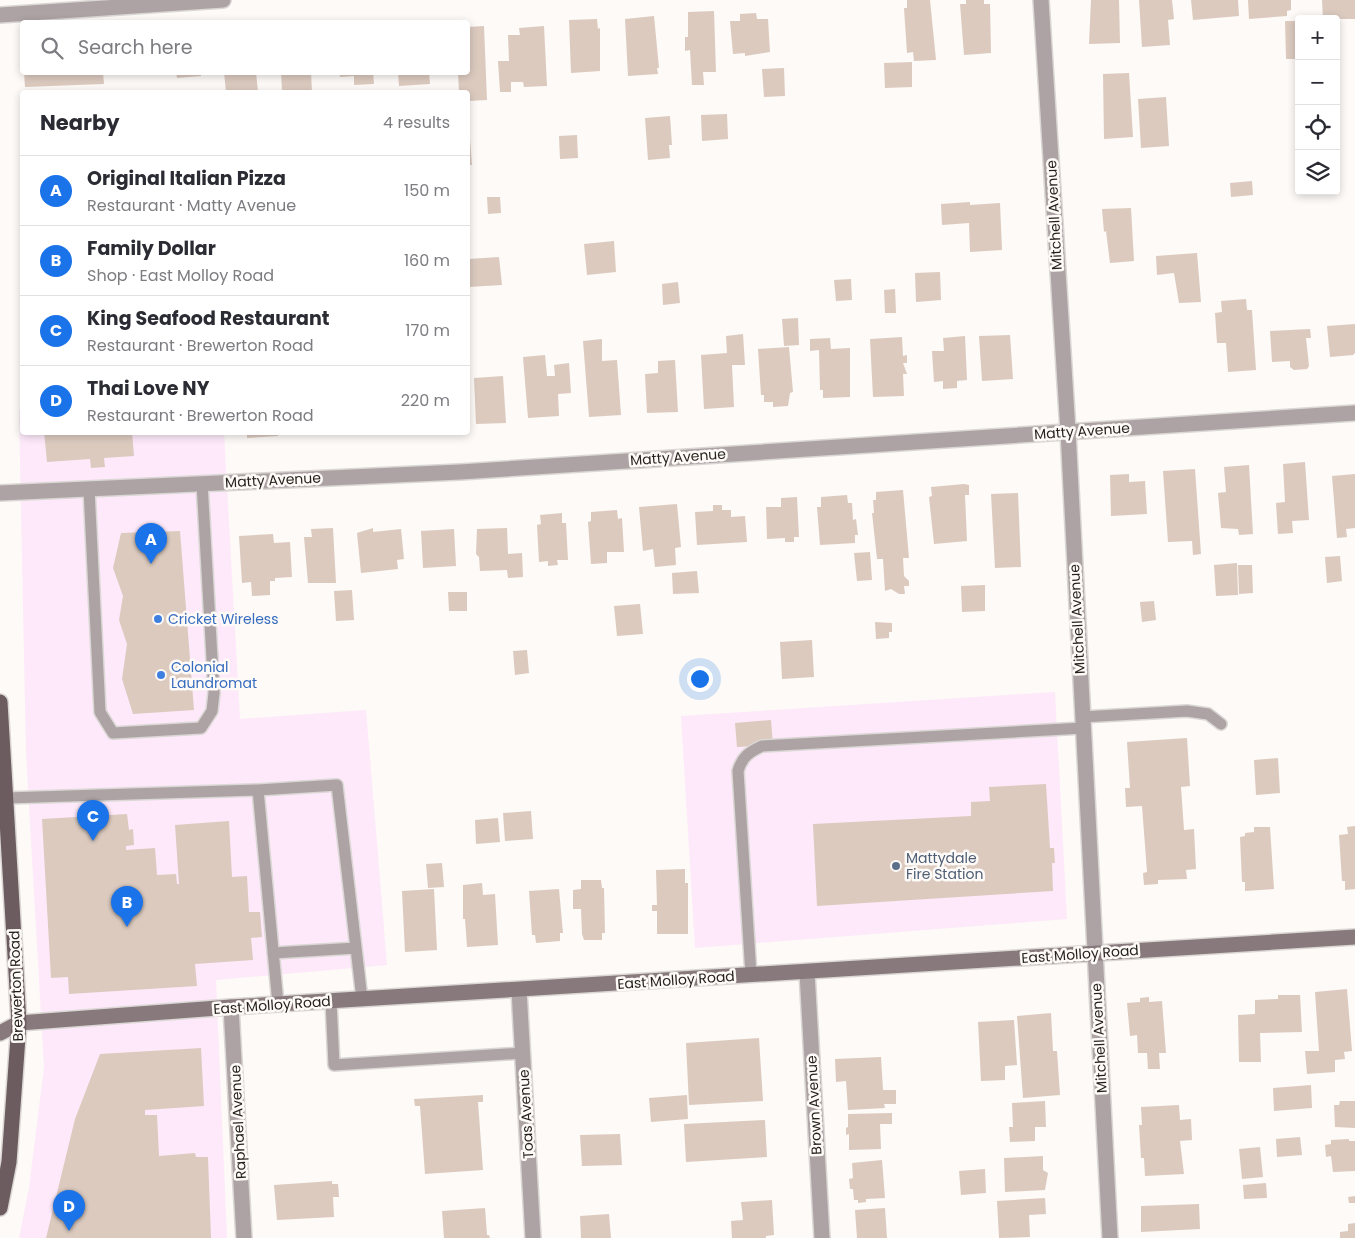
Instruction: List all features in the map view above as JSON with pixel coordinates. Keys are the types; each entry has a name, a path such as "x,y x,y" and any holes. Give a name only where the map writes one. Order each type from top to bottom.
{"main road":[{"name":"Brewerton Road","path":"0,702 19,1023 9,1162 0,1208"}],"street":[{"path":"0,15 223,0"},
{"name":"Mitchell Avenue","path":"1042,0 1068,431 1110,1238"},
{"name":"Matty Avenue","path":"0,493 460,472 1355,413"},
{"name":"East Molloy Road","path":"0,1033 19,1023 231,1007 1355,937"},
{"name":"Brown Avenue","path":"807,972 822,1238"},
{"name":"Toas Avenue","path":"519,990 534,1238"},
{"name":"Raphael Avenue","path":"231,1007 244,1238"}],"lane":[{"path":"88,489 100,712 113,733 202,728 212,711 214,693 202,484"},
{"path":"751,975 738,771 740,763 748,753 762,746 1082,722 1187,711 1208,714 1221,724"},
{"path":"6,798 337,786 362,999"},
{"path":"258,790 278,1004"},
{"path":"273,953 356,948"},
{"path":"331,1001 334,1065 523,1054"}],"shaded area":[{"path":"19,410 20,435 224,435 240,719 366,710 387,965 216,980 227,1238 19,1238 29,1188 44,1067 26,753"},
{"path":"1055,692 1067,919 695,948 681,716"}],"building":[{"path":"907,0 930,0 936,60 914,61 913,52 907,53 904,8 907,8"},
{"path":"966,0 984,0 984,4 990,4 991,53 964,55 960,4 966,4"},
{"path":"1091,0 1119,0 1120,43 1089,44"},
{"path":"1139,0 1172,0 1174,19 1168,20 1170,45 1142,47"},
{"path":"1191,0 1238,0 1239,16 1193,20"},
{"path":"1248,0 1291,0 1291,10 1287,11 1287,16 1249,19"},
{"path":"1322,0 1355,0 1355,19 1340,19 1340,15 1323,15"},
{"path":"714,11 716,72 703,72 704,85 692,85 690,50 685,51 685,37 688,37 688,12"},
{"path":"756,13 757,19 768,19 770,52 745,56 745,53 733,54 730,21 740,21 740,14"},
{"path":"654,16 658,74 628,76 625,19"},
{"path":"597,19 598,29 600,28 600,71 571,73 569,20"},
{"path":"1285,21 1295,21 1295,59 1286,59"},
{"path":"484,26 487,100 470,101 470,90 459,90 458,75 470,75 470,27"},
{"path":"544,26 547,86 524,87 523,82 511,82 511,92 500,92 498,61 509,61 508,35 520,35 519,28"},
{"path":"912,62 912,87 885,88 884,63"},
{"path":"784,68 785,96 764,97 762,69"},
{"path":"1129,73 1133,137 1104,139 1103,74"},
{"path":"24,75 103,75 104,84 25,87"},
{"path":"176,75 201,75 201,76 177,78"},
{"path":"224,75 256,75 258,90 226,90"},
{"path":"281,75 311,75 312,90 282,90"},
{"path":"340,75 373,75 374,84 354,85 354,76 340,77"},
{"path":"398,75 429,75 430,84 399,86"},
{"path":"1166,97 1169,146 1141,148 1138,99"},
{"path":"727,114 728,139 702,141 701,115"},
{"path":"670,116 672,145 669,145 670,158 648,160 645,118"},
{"path":"577,135 578,158 560,159 559,136"},
{"path":"470,139 472,165 470,165"},
{"path":"1252,181 1253,195 1231,197 1230,183"},
{"path":"487,197 500,197 501,213 488,214"},
{"path":"970,202 970,205 1000,203 1002,250 970,252 969,223 942,225 941,204"},
{"path":"1131,208 1134,261 1110,263 1102,209"},
{"path":"614,241 616,272 587,275 584,244"},
{"path":"1197,253 1201,302 1179,303 1174,273 1157,275 1156,256"},
{"path":"499,257 502,285 470,287 470,259"},
{"path":"940,272 941,300 916,302 915,273"},
{"path":"851,279 852,300 836,301 834,280"},
{"path":"678,282 680,303 663,305 662,284"},
{"path":"895,289 896,313 885,313 884,290"},
{"path":"1246,299 1247,310 1252,310 1256,370 1228,372 1226,343 1217,343 1215,313 1222,312 1221,301"},
{"path":"798,318 799,345 784,346 782,319"},
{"path":"1355,324 1355,353 1353,355 1330,357 1327,326"},
{"path":"1310,329 1311,338 1306,338 1309,366 1307,369 1294,370 1290,367 1290,361 1272,362 1270,331"},
{"path":"743,334 745,365 732,365 734,407 704,409 701,355 727,353 726,336"},
{"path":"1010,335 1013,379 982,381 979,336"},
{"path":"965,336 967,380 957,381 957,388 943,389 943,381 934,382 932,351 944,351 943,338"},
{"path":"902,337 903,356 907,355 907,363 903,363 907,374 903,374 904,396 873,397 870,339"},
{"path":"830,338 831,349 850,348 850,397 823,398 823,390 820,390 819,350 810,351 810,339"},
{"path":"602,339 602,361 617,360 621,415 589,417 583,341"},
{"path":"789,347 793,392 790,393 788,406 773,407 773,402 764,402 764,395 761,395 758,349"},
{"path":"545,355 547,376 555,376 554,365 569,363 571,393 558,394 559,416 528,418 523,357"},
{"path":"675,360 678,412 647,413 645,374 658,373 658,361"},
{"path":"503,376 506,423 476,424 474,378"},
{"path":"44,435 132,435 134,456 104,458 105,467 91,468 90,459 47,462"},
{"path":"247,435 278,435 278,436 247,438"},
{"path":"1305,462 1309,520 1292,521 1293,533 1278,534 1276,503 1285,502 1283,464"},
{"path":"1249,465 1253,534 1239,535 1238,529 1221,528 1218,493 1226,492 1224,467"},
{"path":"1195,469 1201,554 1193,555 1192,541 1168,542 1163,471"},
{"path":"1129,474 1129,482 1145,481 1147,514 1111,516 1110,475"},
{"path":"1355,474 1355,528 1346,529 1347,537 1337,538 1332,476"},
{"path":"969,485 969,495 965,495 967,541 934,544 929,497 932,496 931,487"},
{"path":"903,490 909,558 903,558 904,576 909,581 909,586 904,586 905,594 899,594 891,589 885,591 883,559 877,559 872,513 874,513 873,500 876,500 876,492"},
{"path":"1018,493 1021,567 995,568 991,494"},
{"path":"847,495 848,503 852,503 853,520 856,519 858,535 855,535 855,543 820,545 817,507 821,507 821,497"},
{"path":"797,497 799,537 794,537 794,542 785,542 785,538 767,539 766,507 781,507 781,498"},
{"path":"677,504 681,547 675,548 676,565 655,567 653,549 643,551 639,507"},
{"path":"713,505 722,505 722,510 731,510 731,517 745,516 747,542 697,545 695,512 713,511"},
{"path":"617,510 618,519 622,518 624,552 607,552 607,563 591,564 588,522 591,521 591,512"},
{"path":"562,513 562,523 566,523 568,560 557,560 558,565 548,566 548,561 539,562 537,525 541,524 540,515"},
{"path":"333,528 336,583 308,583 304,537 312,537 311,529"},
{"path":"373,528 373,532 401,529 404,559 397,560 398,569 361,573 357,533"},
{"path":"507,528 508,554 522,553 523,577 508,578 507,570 480,571 479,557 476,554 477,529"},
{"path":"454,529 456,566 423,568 421,531"},
{"path":"180,531 194,710 133,714 122,679 127,644 119,620 123,596 113,568 121,533"},
{"path":"273,534 274,543 290,542 292,577 275,578 275,581 270,581 270,595 252,596 251,582 242,583 239,536"},
{"path":"870,552 872,580 857,581 854,553"},
{"path":"1340,556 1342,581 1327,583 1325,557"},
{"path":"1237,563 1238,595 1216,596 1214,565"},
{"path":"1238,565 1252,565 1253,593 1239,594"},
{"path":"697,571 699,593 673,594 672,573"},
{"path":"985,585 985,611 962,612 961,586"},
{"path":"352,590 354,620 336,621 334,591"},
{"path":"448,592 467,592 467,611 449,611"},
{"path":"1154,601 1156,620 1142,622 1140,602"},
{"path":"640,604 643,634 617,636 614,606"},
{"path":"875,622 892,623 892,632 889,632 889,638 876,639"},
{"path":"812,640 814,677 782,679 780,642"},
{"path":"527,650 529,673 515,675 513,651"},
{"path":"771,720 773,745 737,747 735,723"},
{"path":"1187,738 1190,786 1181,787 1184,830 1194,829 1196,869 1186,870 1187,879 1158,880 1158,884 1144,885 1143,873 1147,872 1142,806 1126,807 1125,788 1130,788 1127,742"},
{"path":"1278,758 1280,793 1256,795 1254,760"},
{"path":"1046,784 1050,848 1054,848 1055,863 1052,863 1053,891 817,906 813,824 971,816 971,802 990,801 989,787"},
{"path":"531,811 533,839 505,841 503,813"},
{"path":"127,814 129,830 133,829 134,845 126,846 126,850 155,848 157,875 176,874 177,884 179,884 175,825 229,821 232,877 247,876 249,912 260,912 262,937 251,938 253,960 195,964 197,986 69,994 68,977 51,978 42,819"},
{"path":"498,818 500,842 476,844 475,820"},
{"path":"1355,826 1355,889 1345,890 1345,881 1342,881 1339,835 1348,834 1347,827"},
{"path":"1254,827 1270,827 1274,889 1245,891 1245,882 1242,882 1240,837 1245,836 1245,833 1254,832"},
{"path":"442,863 444,887 428,888 426,864"},
{"path":"685,869 685,883 688,883 688,934 657,934 657,911 652,911 652,905 657,905 656,870"},
{"path":"581,880 601,880 602,888 604,888 605,933 602,933 602,940 584,940 581,909 573,909 573,890 581,889"},
{"path":"482,883 483,895 495,894 498,945 467,947 465,919 463,919 463,885"},
{"path":"434,889 437,950 405,952 402,891"},
{"path":"559,889 563,933 560,933 560,941 536,943 535,935 532,935 529,891"},
{"path":"1347,989 1352,1051 1344,1052 1345,1059 1335,1060 1335,1072 1307,1074 1305,1051 1319,1051 1315,992"},
{"path":"1278,995 1300,995 1302,1032 1260,1033 1261,1062 1239,1062 1238,1015 1255,1014 1255,1000 1278,999"},
{"path":"1149,997 1149,1002 1162,1001 1166,1053 1159,1053 1160,1069 1148,1069 1147,1053 1138,1053 1137,1035 1130,1036 1127,1003 1140,1002 1140,998"},
{"path":"1051,1013 1053,1051 1057,1051 1060,1095 1023,1098 1017,1016"},
{"path":"1014,1020 1017,1065 1005,1066 1005,1080 981,1081 978,1022"},
{"path":"759,1038 763,1101 689,1105 686,1043"},
{"path":"201,1048 204,1106 145,1110 145,1115 157,1115 159,1156 195,1153 196,1157 208,1157 211,1238 46,1238 75,1119 100,1054"},
{"path":"881,1057 883,1090 896,1090 896,1104 884,1104 885,1108 848,1110 846,1081 836,1082 835,1059"},
{"path":"1311,1085 1312,1108 1274,1111 1273,1088"},
{"path":"483,1095 483,1102 478,1102 483,1170 425,1174 420,1106 415,1106 414,1099"},
{"path":"687,1095 688,1119 651,1122 649,1098"},
{"path":"1045,1101 1046,1127 1035,1127 1035,1141 1010,1142 1009,1127 1013,1127 1012,1103"},
{"path":"1340,1101 1355,1101 1355,1128 1335,1127 1334,1105 1339,1105"},
{"path":"1179,1105 1180,1120 1191,1119 1192,1140 1180,1141 1184,1174 1145,1176 1144,1158 1141,1158 1139,1125 1142,1125 1141,1107"},
{"path":"892,1113 892,1124 880,1124 881,1149 849,1150 849,1134 846,1135 848,1114"},
{"path":"765,1120 767,1157 686,1162 684,1124"},
{"path":"620,1134 622,1165 582,1166 580,1135"},
{"path":"1300,1137 1302,1155 1277,1157 1276,1139"},
{"path":"1349,1139 1349,1141 1355,1141 1355,1171 1333,1172 1331,1156 1326,1157 1325,1145 1331,1144 1331,1140"},
{"path":"1260,1147 1263,1177 1242,1179 1239,1149"},
{"path":"1043,1156 1043,1170 1048,1173 1045,1190 1005,1192 1004,1158"},
{"path":"882,1160 885,1198 866,1199 866,1202 858,1203 858,1200 854,1200 853,1189 850,1189 849,1179 853,1178 852,1163"},
{"path":"985,1169 986,1193 961,1195 959,1171"},
{"path":"332,1181 332,1184 338,1184 339,1197 333,1197 334,1217 277,1220 274,1185"},
{"path":"1266,1183 1267,1198 1244,1199 1243,1185"},
{"path":"1355,1196 1355,1203 1349,1203 1348,1197"},
{"path":"1045,1198 1046,1214 1029,1215 1030,1237 999,1238 997,1201"},
{"path":"772,1200 774,1235 766,1236 766,1238 732,1238 731,1221 743,1220 741,1202"},
{"path":"1199,1204 1200,1229 1141,1232 1141,1206"},
{"path":"485,1208 487,1235 490,1238 444,1238 442,1211"},
{"path":"885,1208 887,1238 857,1238 855,1210"},
{"path":"609,1214 611,1238 581,1238 580,1216"},
{"path":"1355,1223 1355,1238 1340,1238 1340,1232 1348,1231 1348,1224"}],"place":[{"name":"Original Italian Pizza","path":"151,564"},
{"name":"Cricket Wireless","path":"158,619"},
{"name":"Colonial Laundromat","path":"161,675"},
{"name":"King Seafood Restaurant","path":"93,841"},
{"name":"Mattydale Fire Station","path":"896,866"},
{"name":"Family Dollar","path":"127,927"},
{"name":"Thai Love NY","path":"69,1231"}]}
